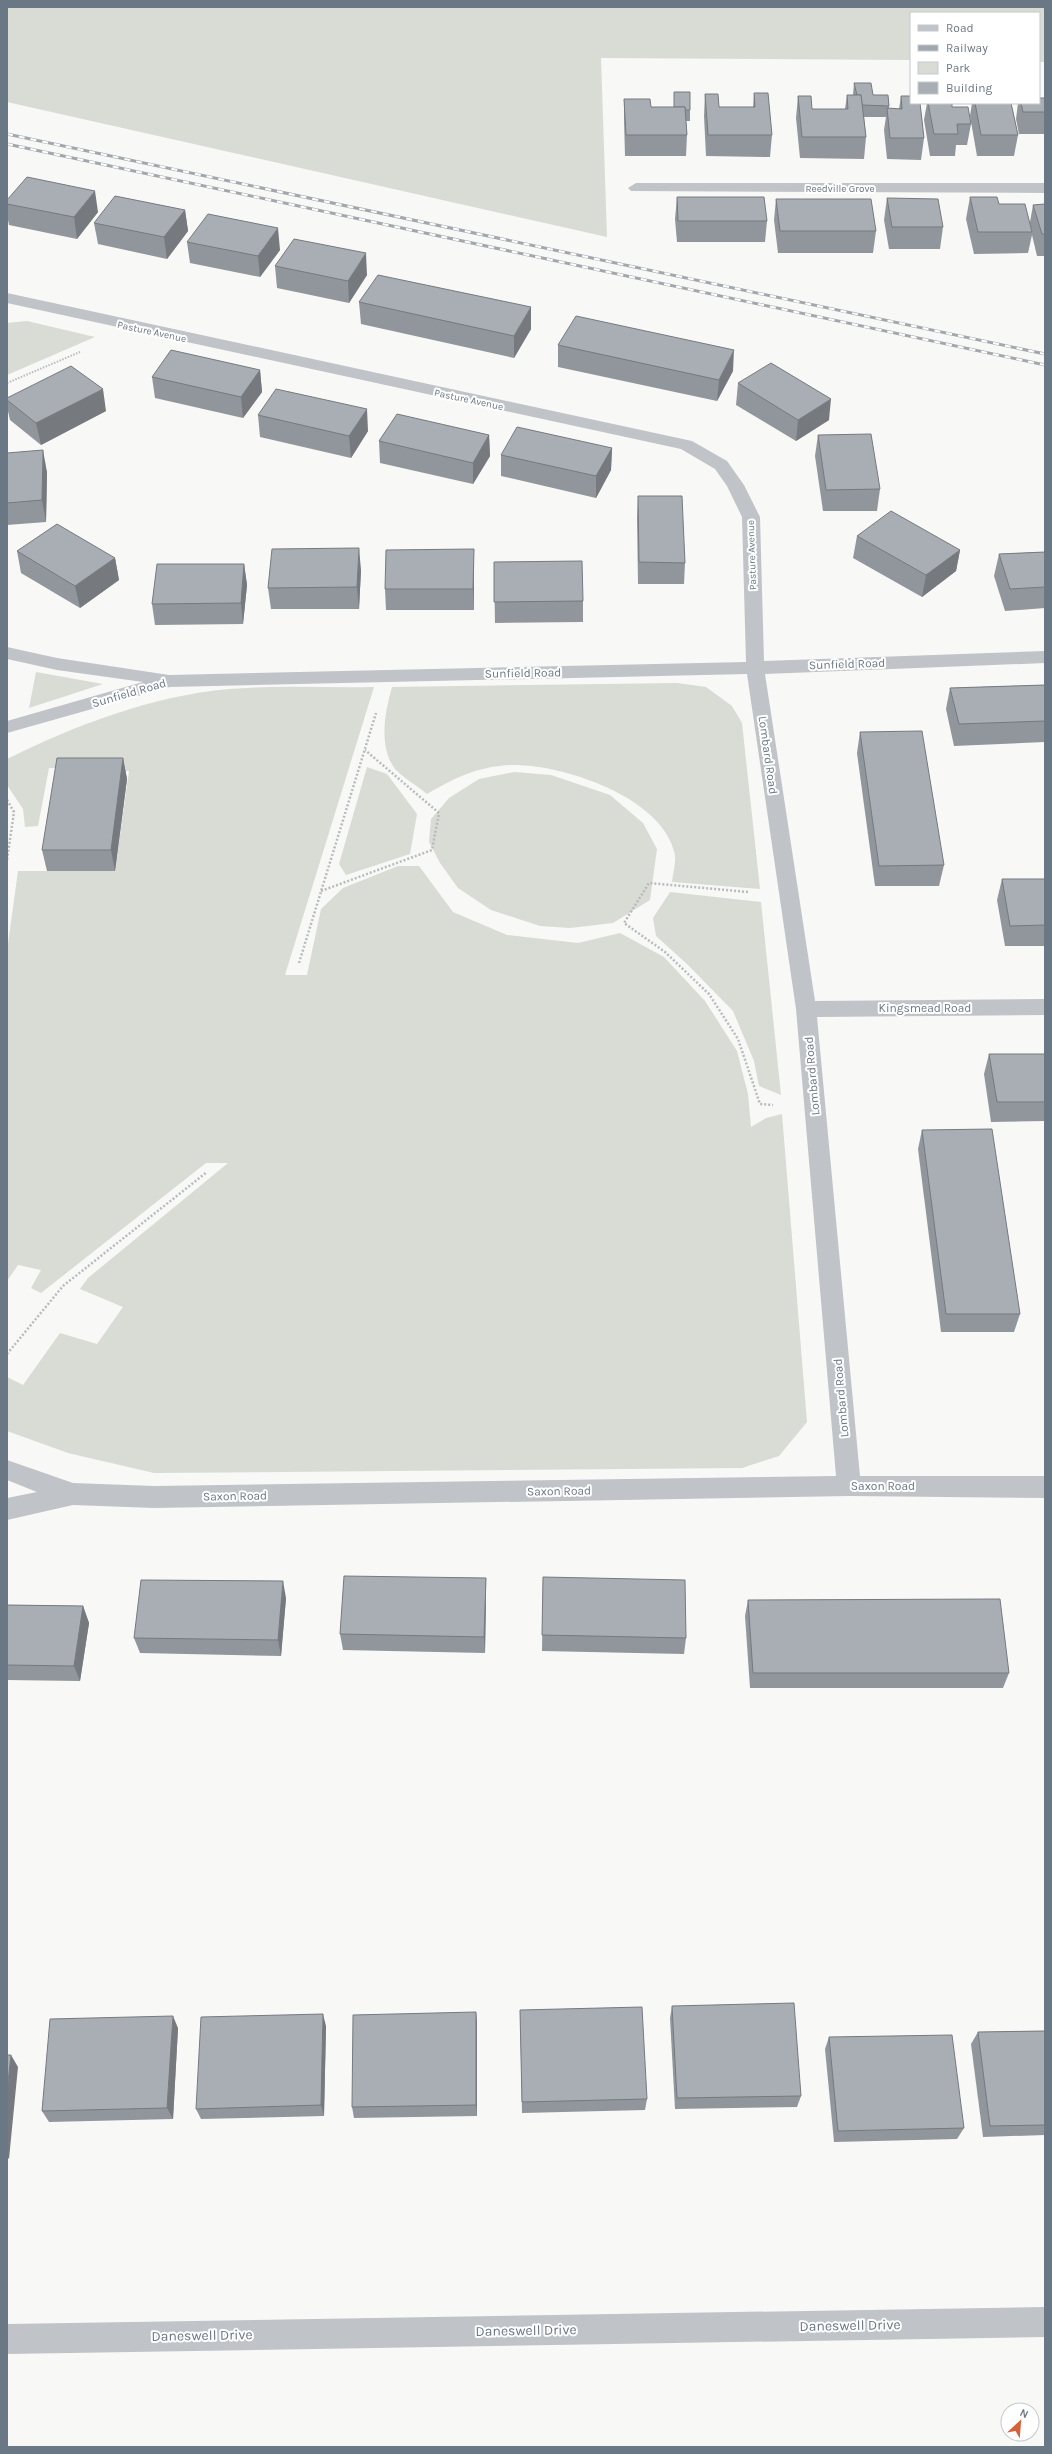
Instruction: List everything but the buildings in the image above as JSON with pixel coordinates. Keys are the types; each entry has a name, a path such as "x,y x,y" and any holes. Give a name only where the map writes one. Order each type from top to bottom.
{"street":[{"name":"Reedville Grove","path":"636,188 1045,188"},
{"name":"Pasture Avenue","path":"7,298 136,328 686,445 721,465 735,485 751,517 755,668"},
{"path":"7,654 57,664 170,681"},
{"name":"Sunfield Road","path":"7,727 170,681 755,668 1045,657"},
{"name":"Lombard Road","path":"755,668 806,1009 849,1486"},
{"name":"Kingsmead Road","path":"806,1009 1045,1007"},
{"path":"7,1470 73,1494"},
{"name":"Saxon Road","path":"73,1494 154,1497 849,1486 1045,1487"},
{"path":"7,1509 73,1494"},
{"name":"Daneswell Drive","path":"7,2339 1045,2322"}],"path":[{"path":"7,383 136,328"},
{"path":"299,963 387,676"},
{"path":"321,891 432,850 440,813 364,750"},
{"path":"7,800 14,812 7,860"},
{"path":"789,896 649,883 624,923 665,952 709,994 738,1039 760,1104 815,1109"},
{"path":"7,1354 64,1286 207,1172"}],"green space":[{"path":"7,7 1045,7 1045,62 1040,62 1040,12 910,12 910,60 601,58 607,237 7,102"},
{"path":"27,321 95,337 7,375 7,323"},
{"path":"36,672 103,684 29,708"},
{"path":"677,683 706,687 732,706 742,723 760,889 672,882 675,855 665,831 649,814 629,799 580,777 554,770 530,766 497,766 466,774 427,794 402,776 395,769 386,750 384,729 385,718 392,687"},
{"path":"374,687 285,975 307,975 321,909 343,888 398,866 419,866 453,912 507,935 578,943 620,933 664,957 705,1001 737,1051 748,1094 751,1127 766,1118 782,1114 807,1422 779,1456 742,1468 154,1473 68,1453 7,1431 7,1377 23,1385 60,1333 97,1344 123,1307 80,1289 88,1278 228,1163 206,1163 41,1293 31,1288 41,1270 18,1265 7,1281 7,951 18,871 115,871 129,771 49,768 38,826 25,827 23,809 7,785 7,759 87,724 143,705 171,698 229,689 247,688"},
{"path":"367,767 387,774 417,814 410,854 346,875 339,864"},
{"path":"514,772 551,775 610,795 643,823 657,849 650,900 613,923 570,928 540,926 491,910 458,888 440,863 429,842 431,819 449,798 479,779"},
{"path":"670,892 761,902 781,1095 759,1086 754,1061 733,1011 687,964 656,936 653,918"}],"railway":[{"path":"7,134 1045,354"},
{"path":"7,144 1045,365"}]}
